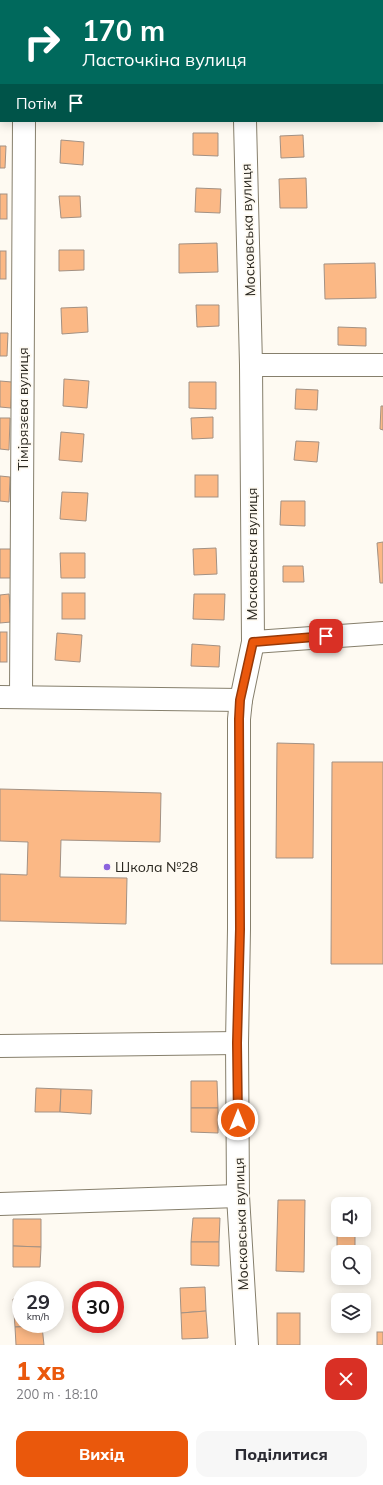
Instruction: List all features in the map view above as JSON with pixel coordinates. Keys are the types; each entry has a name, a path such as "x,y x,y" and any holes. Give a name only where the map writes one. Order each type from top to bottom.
{"street":[{"name":"Тімірязєва вулиця","path":"10,697 24,122"},
{"name":"Московська вулиця","path":"245,122 251,365 253,642 240,700 239,719 240,929 237,1043 238,1196 247,1345"},
{"path":"251,365 383,365"},
{"path":"253,642 383,633"},
{"path":"10,697 240,700"},
{"path":"0,1046 237,1043"},
{"path":"0,1204 238,1196"}],"building":[{"path":"193,133 218,133 218,156 193,155"},
{"path":"303,135 304,157 281,158 280,136"},
{"path":"61,140 84,142 83,165 60,163"},
{"path":"0,146 6,146 5,168 0,168"},
{"path":"306,178 307,208 280,208 279,179"},
{"path":"196,188 221,189 220,213 195,212"},
{"path":"0,194 7,194 7,219 0,219"},
{"path":"59,196 80,196 81,217 61,218"},
{"path":"217,243 218,272 179,273 179,244"},
{"path":"59,250 84,250 84,270 59,271"},
{"path":"0,251 6,251 6,279 0,279"},
{"path":"375,263 376,298 325,299 324,264"},
{"path":"196,305 219,305 219,326 197,327"},
{"path":"87,307 88,332 62,334 61,308"},
{"path":"338,327 366,328 366,346 338,345"},
{"path":"0,333 8,333 7,356 0,356"},
{"path":"64,379 89,381 87,408 63,406"},
{"path":"0,381 12,382 11,408 0,407"},
{"path":"189,382 216,382 216,409 189,408"},
{"path":"296,389 318,390 317,410 295,409"},
{"path":"381,406 383,406 383,430 380,429"},
{"path":"213,417 213,438 192,439 191,418"},
{"path":"0,418 10,418 9,450 0,449"},
{"path":"61,432 84,434 82,462 59,460"},
{"path":"296,441 319,442 317,462 294,460"},
{"path":"195,475 218,475 218,497 195,497"},
{"path":"0,476 10,477 9,502 0,501"},
{"path":"62,492 88,493 86,521 60,519"},
{"path":"281,501 305,501 305,526 280,525"},
{"path":"383,542 383,583 380,583 377,543"},
{"path":"216,548 217,574 194,575 193,549"},
{"path":"0,549 11,549 12,578 0,578"},
{"path":"60,553 85,553 85,578 61,578"},
{"path":"283,566 303,566 304,582 283,582"},
{"path":"62,593 85,593 85,619 62,619"},
{"path":"9,594 11,622 0,623 0,595"},
{"path":"194,594 225,594 224,620 193,619"},
{"path":"0,632 7,632 7,662 0,662"},
{"path":"57,633 82,635 80,662 55,660"},
{"path":"192,644 220,646 219,667 191,666"},
{"path":"277,743 314,744 313,858 276,858"},
{"path":"332,762 383,762 383,964 331,964"},
{"path":"0,789 161,793 160,842 61,840 60,877 127,878 126,924 0,921 0,874 27,875 28,842 0,841"},
{"path":"191,1081 217,1081 218,1108 191,1108"},
{"path":"36,1088 61,1089 60,1112 35,1112"},
{"path":"61,1089 92,1090 91,1114 60,1112"},
{"path":"191,1108 218,1108 218,1133 191,1132"},
{"path":"278,1200 305,1200 304,1272 276,1271"},
{"path":"193,1218 220,1218 219,1242 191,1242"},
{"path":"13,1219 41,1219 41,1247 13,1246"},
{"path":"337,1237 355,1237 355,1245 337,1245"},
{"path":"191,1242 219,1242 219,1266 191,1265"},
{"path":"13,1246 41,1247 40,1267 13,1267"},
{"path":"205,1287 206,1311 181,1313 180,1288"},
{"path":"206,1311 208,1338 182,1339 181,1313"},
{"path":"277,1313 300,1313 300,1345 277,1345"},
{"path":"377,1332 383,1332 383,1345 377,1345"},
{"path":"15,1333 43,1333 44,1345 16,1345"}],"place":[{"name":"Школа №28","path":"107,867"}],"route":[{"path":"238,1120 237,1043 240,929 240,700 253,642 326,636"}]}
